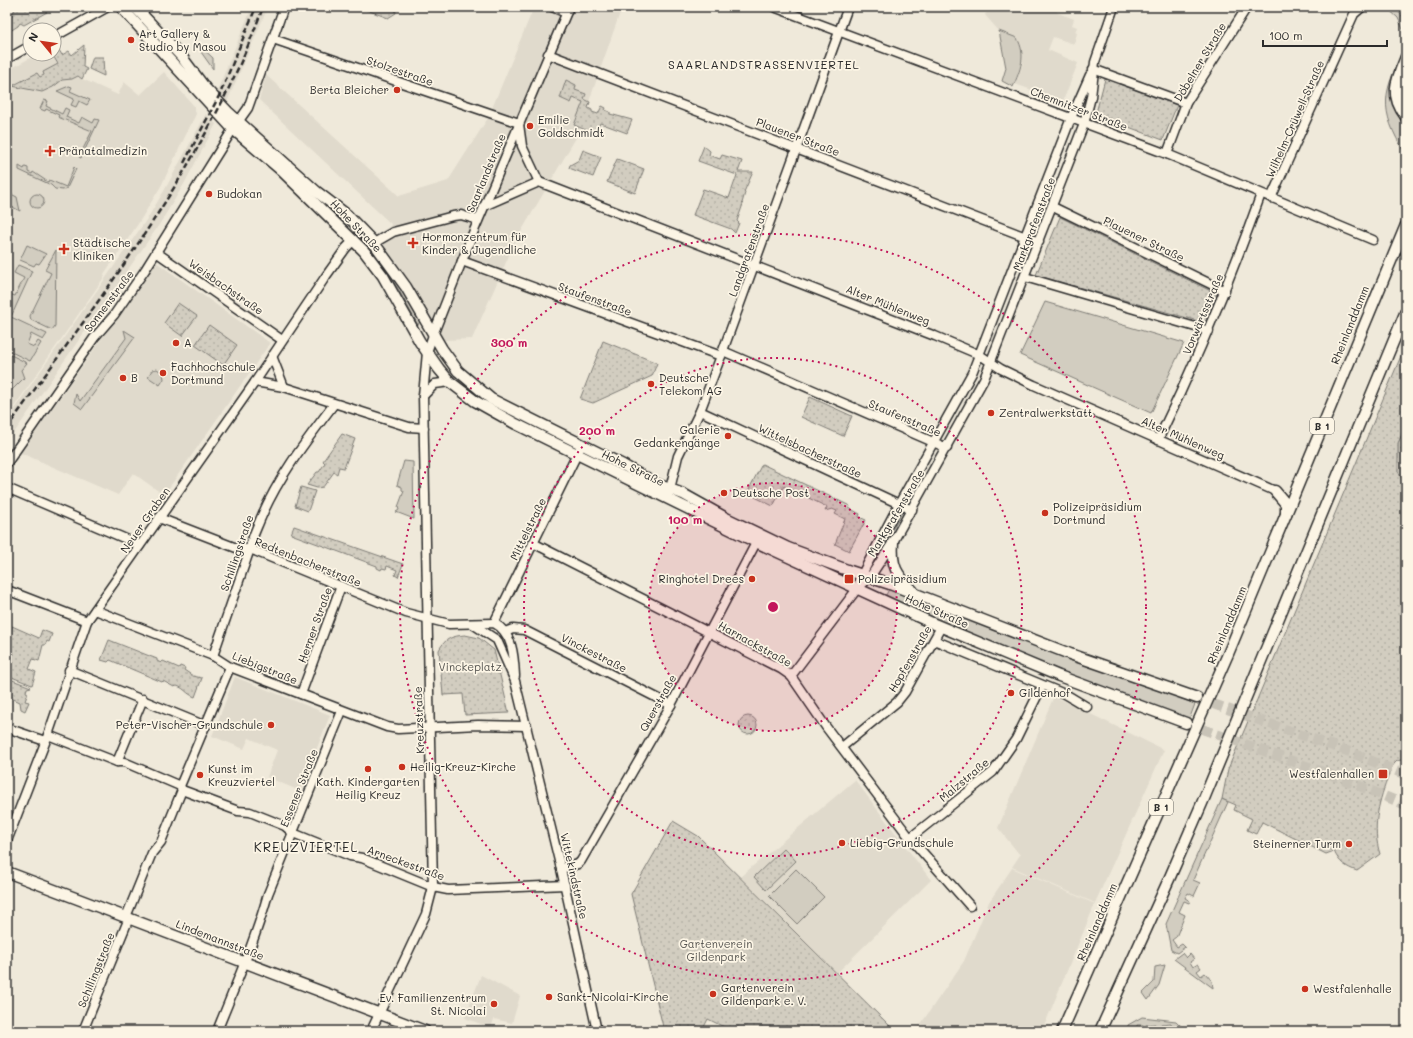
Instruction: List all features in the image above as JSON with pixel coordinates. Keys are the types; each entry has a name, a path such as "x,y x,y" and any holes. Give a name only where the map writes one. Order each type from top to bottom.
{"main road":[{"name":"Hohe Straße","path":"121,7 281,170 354,240 374,262 430,343 458,371 491,399 654,482 669,493"},
{"name":"Hohe Straße","path":"135,7 181,56 205,88 236,123 347,216 374,244 406,287 430,343 450,382 482,405 516,424 577,453 669,493 700,503 758,538 857,589 941,627 1059,676 1186,723"},
{"path":"1406,57 1395,89 1397,101 1406,118"},
{"path":"1406,75 1404,87 1406,94"},
{"name":"Rheinlanddamm","path":"1062,1031 1225,661 1406,224"},
{"path":"1100,1031 1170,878 1203,801 1406,311"},
{"path":"1275,491 1289,490 1298,485"},
{"path":"1275,491 1286,504 1286,514"},
{"name":"Hohe Straße","path":"758,538 915,594 1070,654 1197,698"},
{"path":"893,542 892,558 895,570 898,576 915,594"},
{"name":"Lindemannstraße","path":"7,872 425,1031"}],"street":[{"path":"62,33 108,7"},
{"name":"Sonnenstraße","path":"7,463 94,338 114,315 156,252 236,123 248,108 284,7"},
{"path":"552,7 568,10"},
{"name":"Chemnitzer Straße","path":"774,7 1167,154 1373,240"},
{"name":"Landgrafenstraße","path":"669,493 678,456 700,411 722,353 848,7"},
{"name":"Markgrafenstraße","path":"791,676 857,589 865,576 899,504 934,443 980,355 1071,118 1093,69 1114,7"},
{"name":"Döbelner Straße","path":"1167,154 1186,102 1247,7"},
{"name":"Wilhelm-Crüwell-Straße","path":"1271,198 1354,14 1361,8"},
{"name":"Saarlandstraße","path":"430,343 478,220 568,10"},
{"name":"Stolzestraße","path":"273,39 519,123"},
{"path":"7,59 22,51"},
{"name":"Plauener Straße","path":"548,54 1039,242"},
{"path":"1093,69 1186,102"},
{"name":"Markgrafenstraße","path":"865,576 893,542 947,448 992,363 1084,124 1091,97 1093,69"},
{"name":"Saarlandstraße","path":"519,123 522,146 539,182"},
{"path":"484,206 539,182"},
{"name":"Alter Mühlenweg","path":"539,182 755,265 980,355 1034,385 1275,491"},
{"name":"Vorwärtsstraße","path":"1158,440 1225,291 1261,194"},
{"name":"Plauener Straße","path":"1053,206 1225,291"},
{"path":"374,244 393,232 453,216 461,215 478,220"},
{"name":"Neuer Graben","path":"7,841 46,738 87,621 255,382 326,276 346,248 354,240"},
{"name":"Weisbachstraße","path":"156,252 282,340"},
{"name":"Staufenstraße","path":"462,262 722,353 947,448"},
{"path":"1025,277 1208,331"},
{"name":"Kreuzstraße","path":"371,1031 426,914 433,887 423,396 430,343"},
{"path":"272,356 284,387"},
{"path":"255,382 284,387 409,427 424,428"},
{"path":"423,396 435,384 450,382"},
{"name":"Schillingstraße","path":"213,656 250,549 251,541 276,486 296,455 334,404"},
{"name":"Wittelsbacherstraße","path":"700,411 912,510"},
{"name":"Mittelstraße","path":"494,623 582,444"},
{"path":"7,488 140,545"},
{"name":"Redtenbacherstraße","path":"159,518 239,549 250,549 406,613 427,619"},
{"name":"Querstraße","path":"561,869 578,864 581,861 671,705 758,538"},
{"name":"Harnackstraße","path":"533,543 781,668 791,676 910,838 970,906"},
{"name":"Herner Straße","path":"301,694 341,586"},
{"path":"7,590 87,621"},
{"name":"Liebigstraße","path":"95,610 213,656 230,666 387,727 398,729 430,728"},
{"path":"427,619 449,624 474,625 480,622 494,623 505,632 512,647 516,681 527,726 478,725 430,728"},
{"path":"474,625 497,640 516,681"},
{"name":"Hopfenstraße","path":"842,747 897,702 905,692 941,627"},
{"name":"Vinckestraße","path":"505,632 513,629 524,630 671,705"},
{"path":"934,640 1076,699 1086,707"},
{"name":"Schillingstraße","path":"83,1031 152,853 161,842 230,666"},
{"path":"69,670 206,726"},
{"name":"Malzstraße","path":"910,838 993,772 1016,739 1042,686"},
{"path":"117,762 143,699"},
{"name":"Essener Straße","path":"217,1031 245,962 268,894 342,710"},
{"name":"Wittekindstraße","path":"527,726 565,885 597,1031"},
{"name":"Arneckestraße","path":"7,728 46,738 117,762 124,762 181,788 238,811 250,812 285,826 293,833 350,856 362,858 433,887 448,890 565,885"}],"shaded area":[{"path":"252,7 268,7 227,102 217,91"},
{"path":"534,7 622,7 577,136 515,242 472,339 444,340 383,247 391,224 259,100 266,75 399,196 448,181 488,118"},
{"path":"989,7 1054,7 1058,13 1074,19 1072,25 1077,27 1075,32 1077,33 1074,44 1053,37 1048,50 1078,63 1063,101 1015,84 1023,63 1001,31 999,31 985,15"},
{"name":"Städtische Kliniken","path":"23,62 57,62 69,73 118,95 124,82 140,95 164,72 194,106 196,114 161,186 138,224 104,274 105,276 7,417 7,71"},
{"path":"206,114 216,124 184,184 159,225 7,443 7,419 147,219"},
{"name":"Fachhochschule Dortmund","path":"156,262 270,343 164,495 133,473 118,495 21,453"},
{"name":"Peter-Vischer-Grundschule","path":"235,677 330,715 300,791 267,777 277,750 249,738 244,749 212,736"},
{"path":"1054,696 1164,750 1095,903 1012,867 1020,855 998,828"},
{"name":"Liebig-Grundschule","path":"855,780 931,880 837,973 740,877"},
{"path":"1012,868 1095,904 1042,1031 916,1031 964,961 989,902"},
{"name":"Ev. Familienzentrum St. Nicolai","path":"481,975 520,996 512,1023 494,1019 491,1028 465,1018"}],"green space":[{"path":"16,7 40,7 47,12 29,22 22,22 22,24 20,23 7,33 7,16 11,17"},
{"path":"359,7 395,7 396,13 388,18"},
{"path":"1386,7 1400,13 1406,21 1406,36 1398,18"},
{"path":"999,31 1017,38 1022,51 1020,69 1013,87 1002,81 1006,68"},
{"path":"198,44 213,58 213,69 196,45"},
{"path":"84,45 83,67 87,69 82,79 78,76 72,79 62,80 53,87 42,92 12,86 37,73 40,77 44,75 43,72 58,64 57,62 62,62 62,55 69,51 72,55"},
{"path":"1406,45 1393,78 1396,108 1406,123 1406,155 1391,124 1387,112 1386,100 1392,76"},
{"path":"93,57 103,57 104,76 89,69"},
{"path":"1105,79 1177,105 1163,140 1097,115 1097,109"},
{"path":"566,80 576,85 575,90 586,94 584,99 590,102 588,108 592,110 592,112 598,114 602,106 606,108 605,110 610,112 610,114 632,120 627,133 600,123 595,134 574,125 583,102 573,98 571,103 560,98"},
{"path":"69,86 72,87 70,91 90,100 87,105 79,101 76,107 71,105 74,99 57,91"},
{"path":"44,100 48,101 46,106 62,114 65,108 69,110 66,117 79,123 82,117 93,123 95,119 99,120 81,158 79,157 92,131 58,117 59,115 46,109 45,111 40,109"},
{"path":"704,146 710,151 709,155 720,159 722,155 742,161 738,172 753,172 744,192 743,204 737,221 739,223 735,233 731,229 693,215 703,189 729,198 737,175 698,161"},
{"path":"583,150 601,157 593,177 569,168 570,165 579,160"},
{"path":"617,159 644,169 635,193 607,182"},
{"path":"19,166 24,169 25,167 28,168 28,172 32,174 33,172 48,182 49,180 66,187 74,167 76,169 67,188 63,190 55,189 51,185 19,170"},
{"path":"7,192 17,197 20,211 7,204"},
{"path":"34,194 40,194 44,198 44,204 40,208 34,208 30,204 30,198"},
{"path":"1060,217 1217,294 1205,323 1036,275"},
{"path":"27,245 46,254 39,264 36,263 34,266 20,260"},
{"path":"56,250 55,326 52,330 31,320 30,316 51,273 45,270"},
{"path":"370,250 374,250 404,292 420,321 418,325 397,287"},
{"path":"18,265 32,271 11,317 47,334 43,340 31,334 27,344 34,347 38,341 41,343 30,361 7,350 7,293 15,296 24,278 14,273"},
{"path":"1045,302 1184,343 1151,413 1020,355"},
{"path":"178,303 197,316 182,336 164,323"},
{"path":"209,325 237,345 223,365 195,345"},
{"path":"124,330 135,337 82,409 74,403 76,394 80,401 126,338"},
{"path":"603,341 657,363 652,376 593,403 580,399"},
{"path":"1406,344 1406,425 1398,443 1398,471 1406,488 1406,759 1397,761 1393,765 1381,798 1376,826 1376,835 1380,854 1357,871 1343,864 1338,859 1334,851 1326,854 1262,822 1256,834 1247,830 1252,819 1234,810 1236,805 1222,799 1228,769"},
{"path":"7,353 27,363 21,370 24,378 9,393 7,393"},
{"path":"157,369 163,373 164,379 160,385 148,377 152,370"},
{"path":"810,397 852,416 843,436 801,417"},
{"path":"1406,425 1406,445 1401,448 1403,454 1406,453 1406,488 1402,479 1385,466 1398,459 1398,443"},
{"path":"342,434 355,439 344,468 339,467 337,474 334,472 323,487 317,488 307,485 317,472 319,472 325,463 323,461"},
{"path":"404,461 413,462 414,519 396,512 399,510 398,507 404,491 402,490 402,487 397,485"},
{"path":"762,464 850,506 849,508 860,514 859,517 866,520 849,551 835,544 845,519 835,514 837,511 832,509 825,511 827,507 784,486 773,506 747,493"},
{"path":"301,487 315,491 308,511 295,506"},
{"path":"903,511 906,513 875,565 872,563"},
{"path":"294,526 403,564 398,577 395,575 397,570 387,566 386,569 382,568 381,570 377,568 377,566 291,534"},
{"path":"889,589 1195,704 1189,720 989,643 885,597"},
{"path":"12,626 39,638 42,630 52,634 49,642 47,641 45,645 43,645 39,661 33,659 29,669 36,672 32,685 9,676 7,678 7,632 10,633"},
{"name":"Vinckeplatz","path":"465,635 479,638 494,650 509,713 465,715 463,694 443,695 439,650 441,646 450,638"},
{"path":"109,640 157,659 157,661 161,663 163,661 179,668 180,666 185,668 184,670 193,676 202,678 195,697 177,686 174,687 163,681 162,682 110,660 108,662 101,660"},
{"path":"7,678 31,687 27,688 26,692 28,693 25,701 29,702 25,711 21,709 20,702 7,696"},
{"path":"748,716 754,719 757,725 754,731 748,734 742,731 739,725 742,719"},
{"path":"1222,799 1228,802 1193,880 1200,883 1194,896 1188,893 1185,898 1190,901 1189,903 1184,901 1179,912 1185,915 1176,937 1172,940 1177,947 1182,944 1185,947 1177,953 1171,950 1166,924"},
{"name":"Gartenverein Gildenpark","path":"673,821 698,836 895,1031 732,1031 708,1019 702,1031 664,1031 631,894"},
{"path":"784,848 796,861 766,890 754,877"},
{"path":"796,869 824,897 797,924 769,896"},
{"path":"1182,953 1186,958 1190,954 1194,959 1190,962 1193,967 1198,964 1201,968 1197,971 1201,976 1205,973 1212,981 1213,988 1174,959"},
{"path":"1165,965 1159,985 1148,1000 1143,993 1154,982 1155,967"},
{"path":"1142,1017 1176,1021 1181,1026 1178,1029 1172,1029 1171,1023 1161,1024 1162,1030 1156,1030 1155,1024 1146,1025 1146,1031 1143,1031 1143,1025 1137,1025 1137,1031 1128,1031 1128,1025"}],"tunnel":[{"path":"1199,699 1350,752 1406,775"},
{"path":"1188,724 1340,778 1406,805"}],"railway":[{"path":"184,163 220,94 256,7"},
{"path":"7,428 115,277 150,226 182,174 240,65 263,7"}],"place":[{"name":"Art Gallery & Studio by Masou","path":"131,40"},
{"name":"Berta Bleicher","path":"397,90"},
{"name":"Emilie Goldschmidt","path":"530,126"},
{"name":"Pränatalmedizin","path":"50,151"},
{"name":"Budokan","path":"209,194"},
{"name":"Hormonzentrum für Kinder & Jugendliche","path":"413,243"},
{"name":"Städtische Kliniken","path":"64,249"},
{"name":"A","path":"176,343"},
{"name":"Fachhochschule Dortmund","path":"163,373"},
{"name":"B","path":"123,378"},
{"name":"Deutsche Telekom AG","path":"651,384"},
{"name":"Zentralwerkstatt","path":"991,413"},
{"name":"Galerie Gedankengänge","path":"728,436"},
{"name":"Deutsche Post","path":"724,493"},
{"name":"Polizeipräsidium Dortmund","path":"1045,513"},
{"name":"Ringhotel Drees","path":"752,579"},
{"name":"Polizeipräsidium","path":"849,579"},
{"name":"Gildenhof","path":"1011,693"},
{"name":"Peter-Vischer-Grundschule","path":"271,725"},
{"name":"Heilig-Kreuz-Kirche","path":"402,767"},
{"name":"Kath. Kindergarten Heilig Kreuz","path":"368,769"},
{"name":"Westfalenhallen","path":"1383,774"},
{"name":"Kunst im Kreuzviertel","path":"200,775"},
{"name":"Liebig-Grundschule","path":"842,843"},
{"name":"Steinerner Turm","path":"1349,844"},
{"name":"Westfalenhalle","path":"1305,989"},
{"name":"Gartenverein Gildenpark e. V.","path":"713,994"},
{"name":"Sankt-Nicolai-Kirche","path":"549,997"},
{"name":"Ev. Familienzentrum St. Nicolai","path":"494,1004"}],"district":[{"name":"SAARLANDSTRASSENVIERTEL","path":"764,65"},
{"name":"KREUZVIERTEL","path":"306,847"}]}
